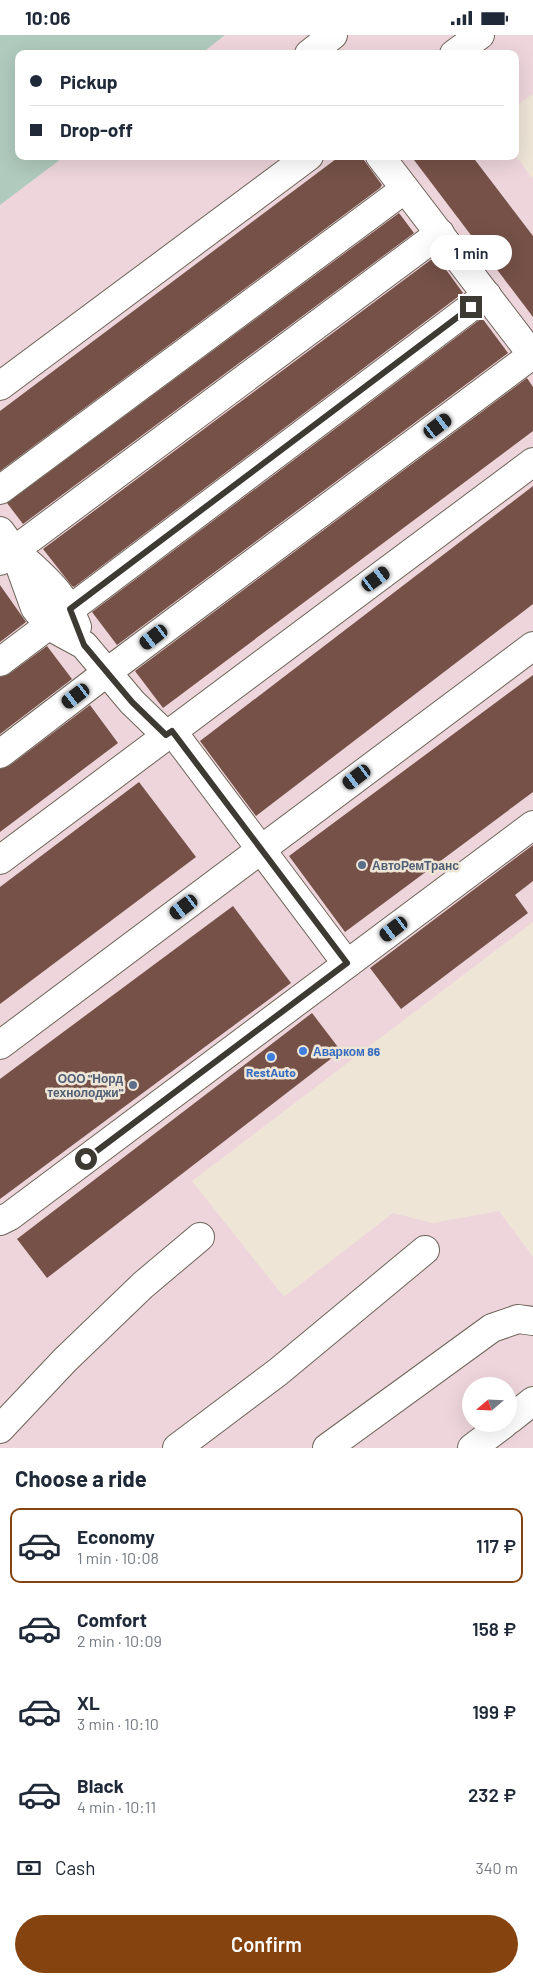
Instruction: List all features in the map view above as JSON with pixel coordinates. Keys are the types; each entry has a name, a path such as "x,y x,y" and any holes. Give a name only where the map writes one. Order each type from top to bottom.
{"lane":[{"path":"314,50 334,35"},
{"path":"459,50 480,35"},
{"path":"0,386 304,160"},
{"path":"0,754 532,356 383,160"},
{"path":"0,490 405,189"},
{"path":"5,547 440,233"},
{"path":"0,662 487,295"},
{"path":"0,860 533,462"},
{"path":"5,547 56,590 70,609 84,645 132,702 169,733 261,849 347,963"},
{"path":"5,547 36,609 49,626 84,645"},
{"path":"0,1045 533,646"},
{"path":"0,1221 10,1216 533,825"},
{"path":"0,1429 65,1361 136,1292 200,1237"},
{"path":"177,1448 278,1372 425,1250"},
{"path":"328,1448 492,1328 518,1319 533,1321"},
{"path":"518,1413 533,1401"},
{"path":"472,1448 492,1433"}],"shaded area":[{"path":"225,35 533,35 533,94 519,104 519,50 206,50"},
{"path":"60,160 519,160 533,179 533,922 192,1181 284,1297 393,1213 433,1223 499,1211 533,1257 533,1448 0,1448 0,205"}],"green space":[{"path":"0,35 225,35 206,50 15,50 15,160 60,160 0,205"}],"building":[{"path":"335,160 364,160 382,185 0,471 0,411"},
{"path":"414,160 475,160 533,236 533,317"},
{"path":"399,213 414,233 23,524 7,503"},
{"path":"436,256 463,293 74,587 72,586 43,549"},
{"path":"482,318 508,353 117,645 92,612"},
{"path":"527,378 533,387 533,431 163,708 135,671"},
{"path":"533,486 533,604 256,816 200,741"},
{"path":"0,585 26,622 0,642"},
{"path":"47,646 72,679 0,734 0,677 9,674"},
{"path":"533,675 533,792 345,932 289,856"},
{"path":"90,705 118,743 0,832 0,769 9,766"},
{"path":"139,782 196,857 0,1004 0,887"},
{"path":"533,845 533,881 515,895 528,913 401,1009 370,968"},
{"path":"233,906 291,983 0,1199 0,1079"},
{"path":"312,1013 341,1051 47,1278 17,1239"}],"place":[{"name":"АвтоРемТранс","path":"362,865"},
{"name":"Аварком 86","path":"303,1051"},
{"name":"RestAuto","path":"271,1057"},
{"name":"ООО \"Норд технолоджи\"","path":"133,1085"}],"route":[{"path":"86,1159 347,963 172,731 166,735 132,702 84,645 70,609 471,307"}]}
